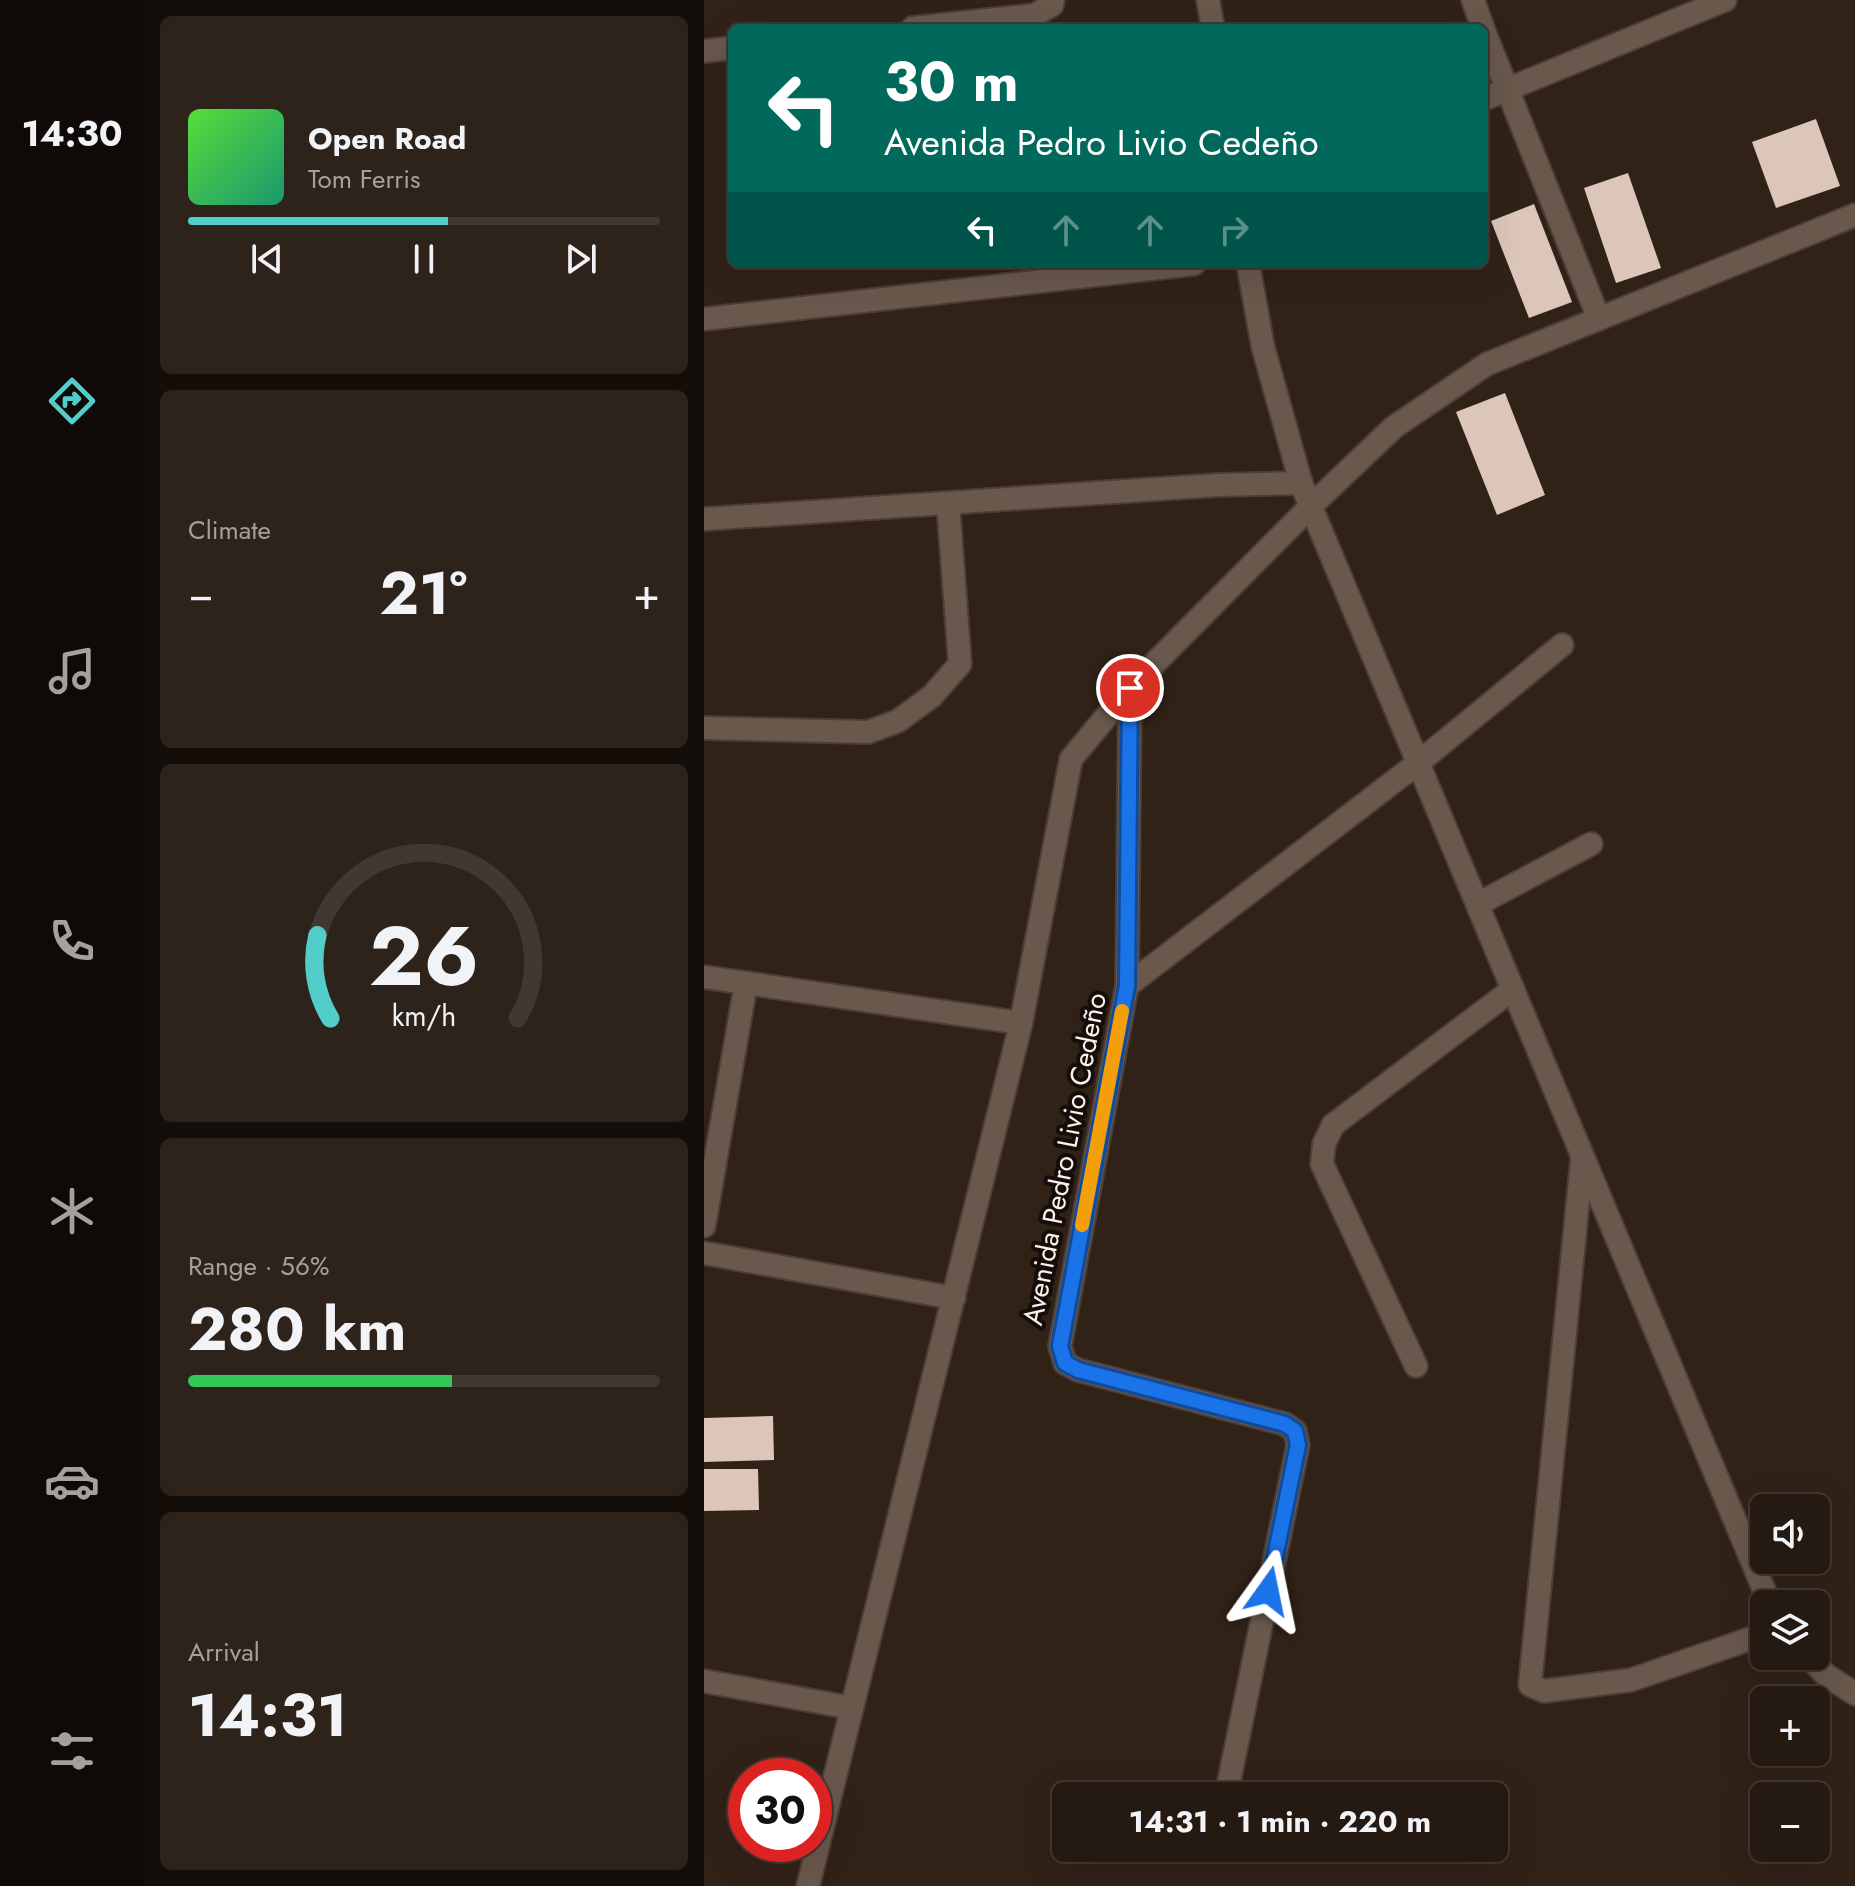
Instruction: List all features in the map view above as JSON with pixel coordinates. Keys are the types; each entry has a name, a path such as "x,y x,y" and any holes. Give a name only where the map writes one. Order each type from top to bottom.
{"street":[{"path":"951,24 1035,15 1052,5 1053,0"},
{"path":"1208,0 1212,24"},
{"path":"1473,0 1482,24"},
{"path":"1488,97 1725,0"},
{"path":"1488,40 1599,319"},
{"path":"704,51 728,48"},
{"path":"808,1886 1021,1023 1071,759 1130,688 1394,427 1487,364 1855,215"},
{"path":"704,319 1158,268"},
{"path":"1249,268 1263,347 1301,483 1764,1590"},
{"path":"704,519 1218,485 1301,483"},
{"path":"704,728 868,732 898,721 932,696 960,664 948,503"},
{"path":"1127,986 1418,763 1562,645"},
{"name":"Avenida Pedro Livio Cedeño","path":"1130,688 1127,986 1060,1346 1065,1363 1078,1370 1285,1424 1295,1431 1298,1445 1229,1782"},
{"path":"1478,904 1591,844"},
{"path":"704,977 1021,1023"},
{"path":"704,1226 746,983"},
{"path":"1416,1366 1322,1164 1324,1144 1333,1125 1513,989"},
{"path":"1582,1155 1530,1685 1544,1691 1631,1680 1750,1639"},
{"path":"704,1253 954,1298"},
{"path":"1821,1670 1855,1694"},
{"path":"704,1681 852,1708"}],"building":[{"path":"1816,119 1840,186 1776,208 1752,142"},
{"path":"1628,173 1661,268 1616,283 1584,188"},
{"path":"1534,204 1572,302 1529,318 1491,221"},
{"path":"1505,393 1545,495 1497,515 1456,412"},
{"path":"773,1416 774,1460 704,1462 704,1418"},
{"path":"704,1469 758,1469 759,1510 704,1511"}],"slow traffic":[{"path":"1082,1225 1122,1011"}],"route":[{"path":"1130,688 1127,986 1060,1346 1065,1363 1078,1370 1285,1424 1295,1431 1298,1445 1268,1591"}]}
